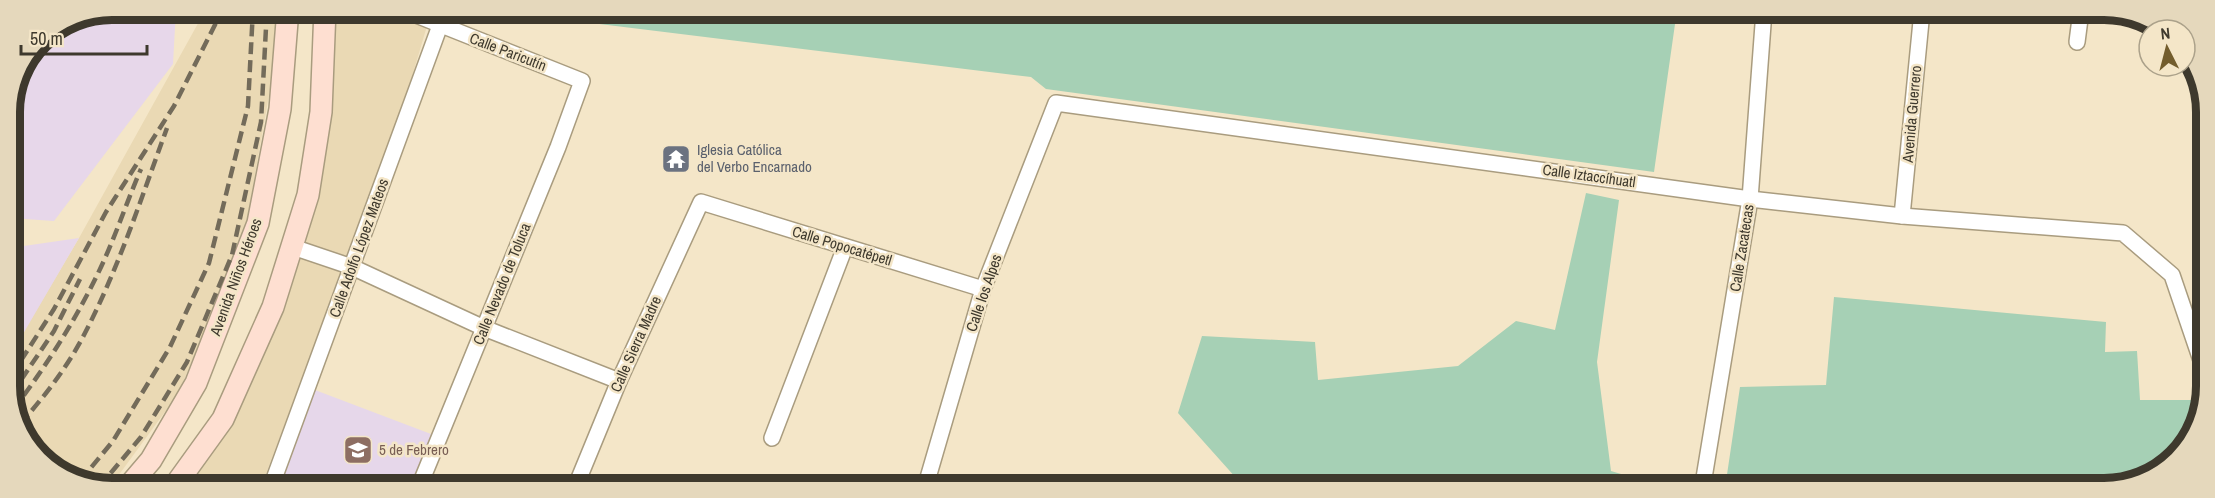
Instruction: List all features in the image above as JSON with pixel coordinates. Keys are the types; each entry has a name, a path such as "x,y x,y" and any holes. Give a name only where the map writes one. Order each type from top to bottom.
{"main road":[{"name":"Avenida Niños Héroes","path":"136,478 151,460 196,383 258,223 280,109 287,20"},
{"path":"180,478 223,419 273,307 290,246 308,195 321,112 325,20"}],"street":[{"name":"Calle Paricutín","path":"428,20 582,81"},
{"name":"Calle Adolfo López Mateos","path":"274,478 443,20"},
{"name":"Calle Zacatecas","path":"1704,478 1750,199 1763,20"},
{"name":"Avenida Guerrero","path":"1902,216 1921,20"},
{"path":"2078,42 2079,20"},
{"name":"Calle Nevado de Toluca","path":"423,478 558,147 582,81"},
{"name":"Calle Iztaccíhuatl","path":"1056,103 1750,199 1902,216 2123,233 2172,275 2196,346"},
{"name":"Calle los Alpes","path":"928,478 983,289 1056,103"},
{"name":"Calle Popocatépetl","path":"700,202 983,289"},
{"name":"Calle Sierra Madre","path":"579,478 619,381 700,202"},
{"path":"290,246 352,267 484,328 619,381"},
{"path":"772,438 846,247"}],"shaded area":[{"path":"175,20 173,64 54,221 20,219 20,105 29,71 38,55 65,32 93,21"},
{"path":"200,20 275,20 272,78 244,237 178,394 117,478 82,474 55,460 38,443 26,422 21,405 20,338 79,238"},
{"path":"333,20 429,20 398,124 264,478 188,478 278,308"},
{"path":"79,238 20,339 20,247"},
{"name":"5 de Febrero","path":"315,390 431,434 414,478 281,478"}],"green space":[{"path":"567,20 1676,20 1654,172 1046,89 1031,77"},
{"path":"1586,193 1619,200 1597,362 1611,471 1634,478 1236,478 1178,413 1202,336 1315,342 1318,380 1458,366 1516,321 1555,330"},
{"path":"1834,297 2106,322 2105,352 2137,351 2140,400 2195,400 2189,422 2183,433 2164,456 2139,472 2110,478 1726,478 1740,387 1826,385"}],"railway":[{"path":"20,362 54,309 106,212 174,106 217,20"},
{"path":"85,475 113,441 170,347 209,263 248,106 252,20"},
{"path":"107,478 141,437 187,362 232,255 261,122 266,20"},
{"path":"25,418 72,356 98,307 120,257 167,128"},
{"path":"21,400 72,323 92,286 141,169"},
{"path":"20,382 54,331 80,279"}],"place":[{"name":"Iglesia Católica del Verbo Encarnado","path":"676,159"},
{"name":"5 de Febrero","path":"358,450"}]}
